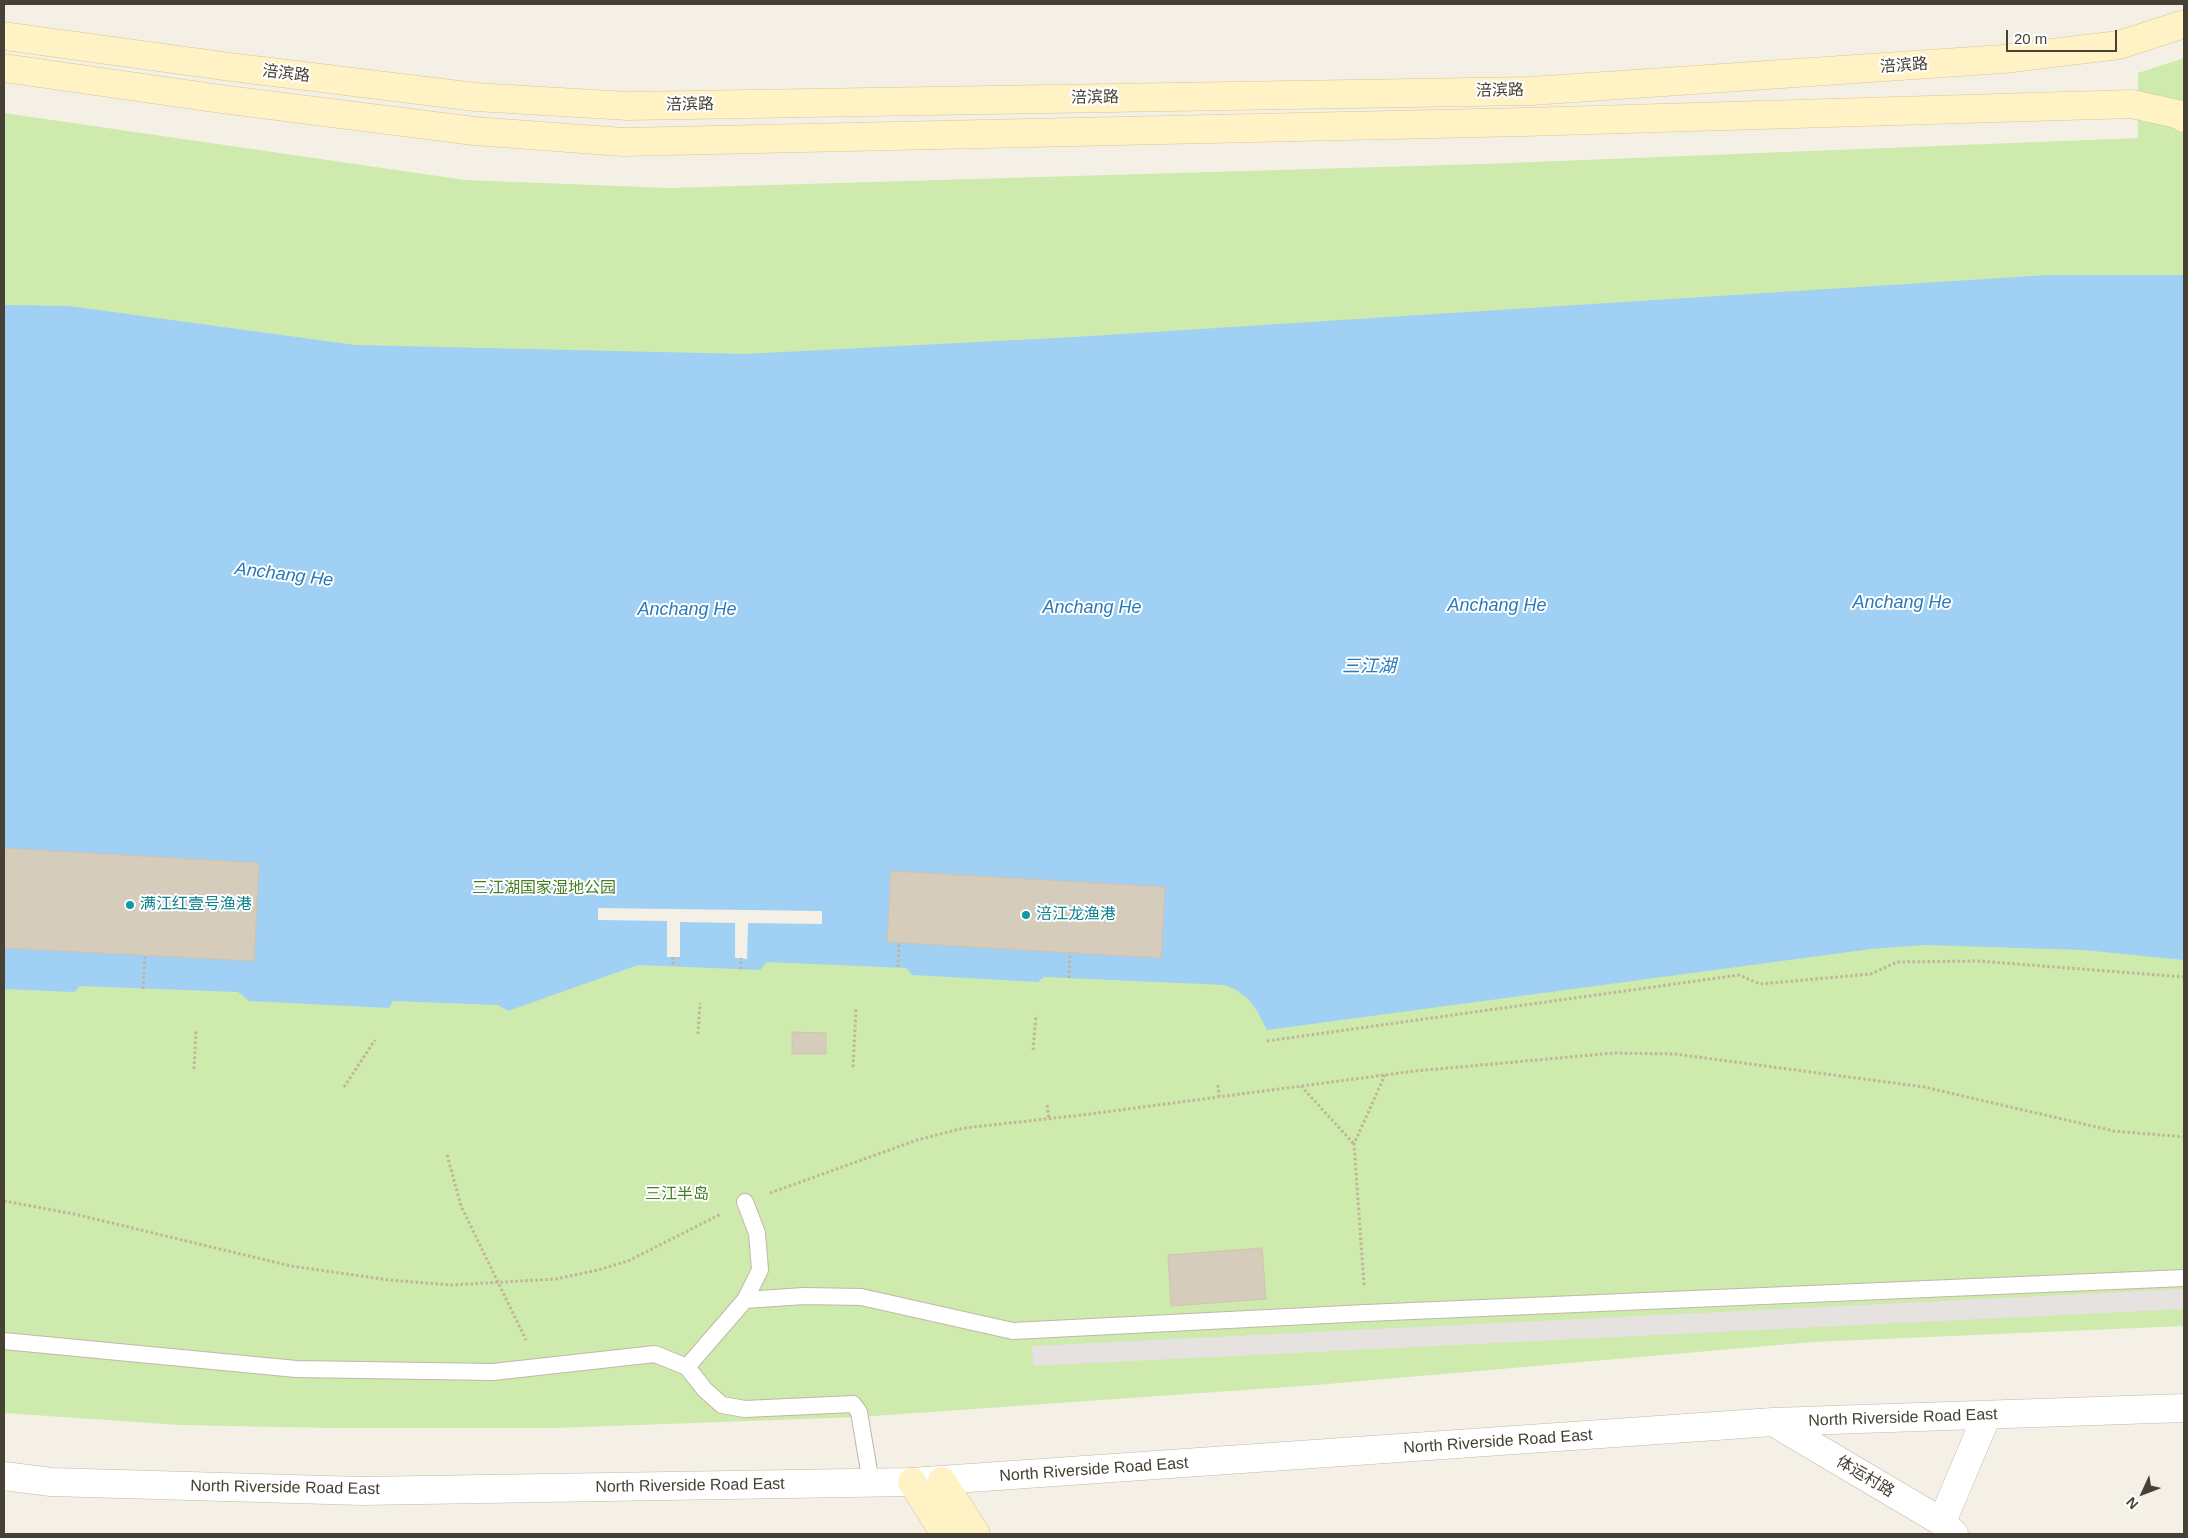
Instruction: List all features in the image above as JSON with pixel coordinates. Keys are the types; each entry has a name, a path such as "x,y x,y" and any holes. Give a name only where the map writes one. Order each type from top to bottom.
{"main road":[{"name":"涪滨路","path":"4,36 475,97 628,106 1531,91 2003,59 2119,45 2184,24"},
{"name":"涪滨路","path":"4,68 221,99 474,131 623,142 1496,123 2132,104 2177,114 2184,118"},
{"path":"942,1481 976,1534"},
{"path":"912,1482 945,1534"}],"street":[{"name":"North Riverside Road East","path":"4,1476 51,1482 362,1491 912,1482 1772,1422 2184,1408"},
{"path":"1948,1528 1987,1415"},
{"name":"体运村路","path":"1772,1422 1948,1528"}],"lane":[{"path":"687,1367 745,1300 760,1270 758,1232 745,1202"},
{"path":"745,1300 804,1296 861,1297 1014,1331 1366,1313 2184,1278"},
{"path":"4,1341 296,1369 493,1372 656,1354 687,1367 705,1390 722,1405 744,1409 853,1404 859,1412 871,1483"}],"path":[{"path":"898,968 899,943"},
{"path":"1069,978 1070,953"},
{"path":"143,989 145,955"},
{"path":"673,957 673,967"},
{"path":"741,958 741,969"},
{"path":"1267,1041 1739,975 1760,984 1871,974 1897,962 1979,961 2184,977"},
{"path":"698,1034 700,1003"},
{"path":"853,1067 856,1008"},
{"path":"1033,1050 1036,1015"},
{"path":"194,1069 196,1031"},
{"path":"344,1087 375,1040"},
{"path":"4,1201 74,1214 291,1266 389,1280 451,1285 556,1280 628,1261 745,1202 917,1140 964,1128 1386,1075 1614,1054 1675,1054 1924,1088 2114,1131 2184,1137"},
{"path":"1366,1313 1354,1144 1386,1075"},
{"path":"1218,1085 1219,1096"},
{"path":"1301,1086 1354,1144"},
{"path":"1047,1105 1049,1118"},
{"path":"447,1155 461,1206 540,1367"}],"green space":[{"name":"三江湖国家湿地公园","path":"2184,58 2184,1326 1813,1342 1316,1385 859,1417 555,1428 331,1428 180,1425 4,1413 4,113 465,180 669,188 1483,164 2138,138 2138,73"}],"shaded area":[{"path":"2184,1289 2184,1309 1033,1366 1032,1346"}],"water":[{"name":"三江湖","path":"2048,275 2184,275 2184,960 2083,950 1925,945 1871,949 1267,1030 1256,1009 1248,999 1238,991 1225,985 1044,977 1038,982 912,975 906,968 767,962 760,970 638,965 508,1011 498,1005 393,1001 389,1008 249,1001 238,992 80,986 74,992 4,989 4,305 69,306 355,345 745,354 1075,337"}],"pier":[{"path":"598,908 822,911 822,924 748,923 747,959 735,958 735,923 680,922 680,957 667,957 667,921 598,920"}],"building":[{"name":"满江红壹号渔港","path":"4,848 259,863 254,961 4,948"},
{"name":"涪江龙渔港","path":"891,871 1165,887 1161,958 887,942"},
{"path":"792,1032 826,1033 826,1054 792,1054"},
{"path":"1262,1248 1266,1299 1171,1306 1168,1255"}],"place":[{"name":"满江红壹号渔港","path":"130,905"},
{"name":"涪江龙渔港","path":"1026,915"}],"water label":[{"name":"Anchang He","path":"284,575"},
{"name":"Anchang He","path":"1902,603"},
{"name":"Anchang He","path":"1497,606"},
{"name":"Anchang He","path":"1092,608"},
{"name":"Anchang He","path":"687,610"}],"park label":[{"name":"三江半岛","path":"677,1195"}]}
